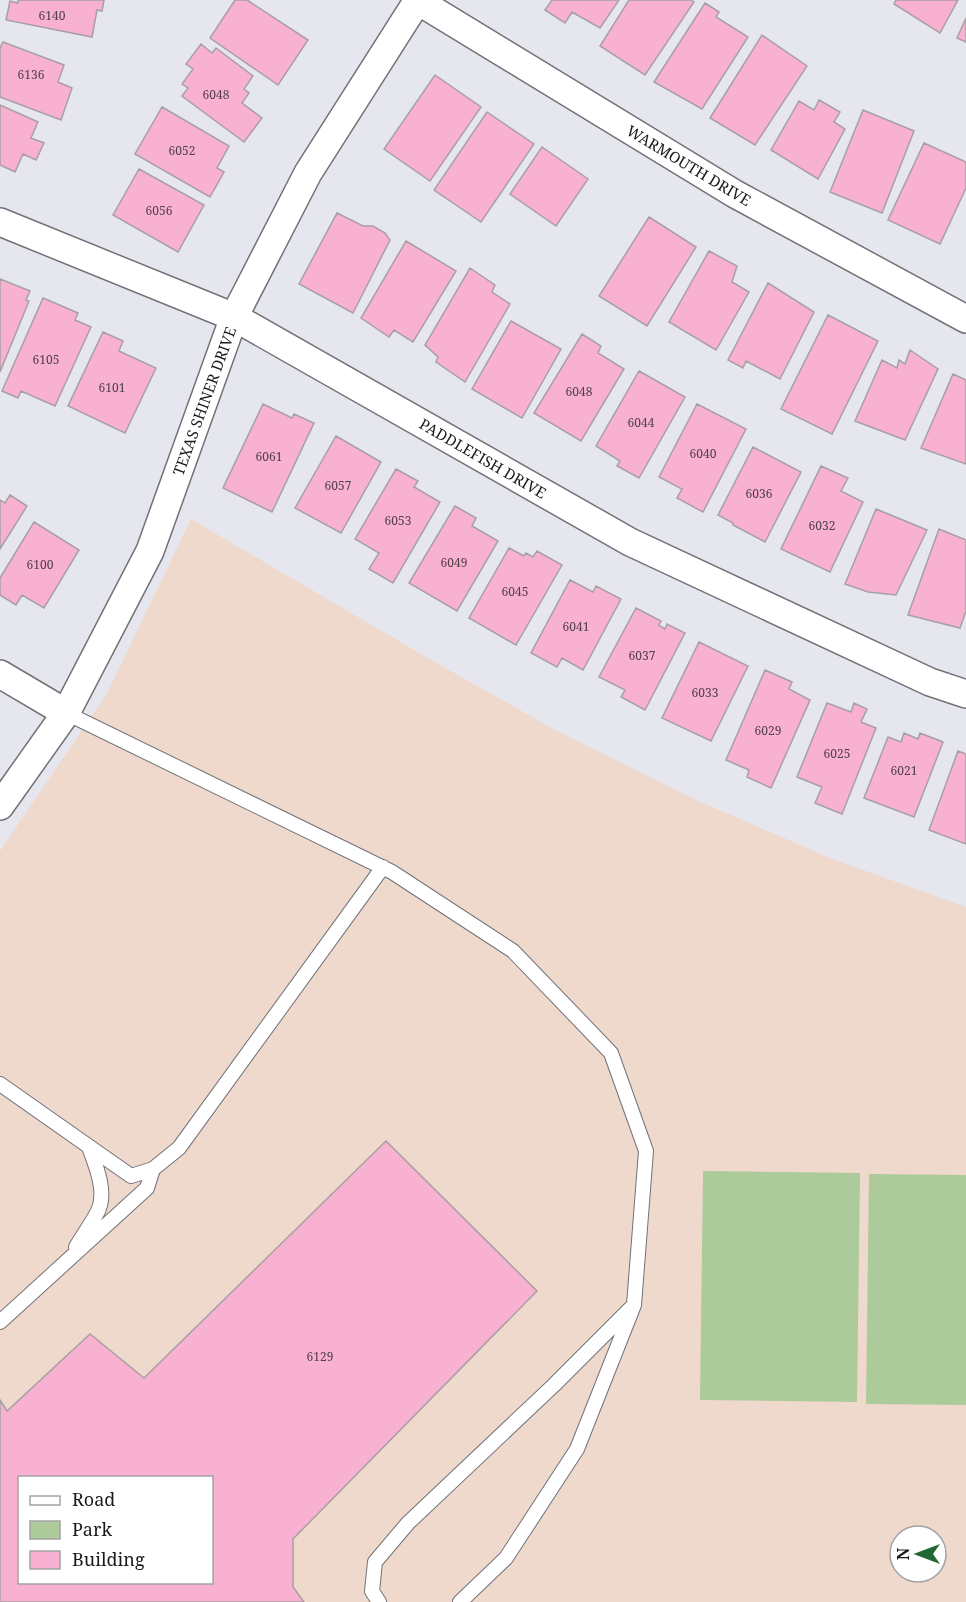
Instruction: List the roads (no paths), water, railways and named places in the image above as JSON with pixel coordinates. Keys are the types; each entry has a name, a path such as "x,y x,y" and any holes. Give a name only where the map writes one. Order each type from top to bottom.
{"street":[{"name":"TEXAS SHINER DRIVE","path":"0,806 66,713 150,551 234,316 308,173 418,0"},
{"name":"WARMOUTH DRIVE","path":"418,0 735,194 966,319"},
{"name":"PADDLEFISH DRIVE","path":"0,222 234,316 630,542 930,682 966,694"},
{"path":"0,674 66,713"}],"lane":[{"path":"66,713 383,867 513,951 611,1053 646,1151 634,1305 576,1449 506,1558 460,1602"},
{"path":"0,1084 131,1176 153,1169 179,1148 383,867"},
{"path":"69,1260 99,1209 101,1190 89,1147"},
{"path":"0,1322 147,1188 153,1169"},
{"path":"379,1602 372,1591 375,1562 408,1523 634,1305"}]}
